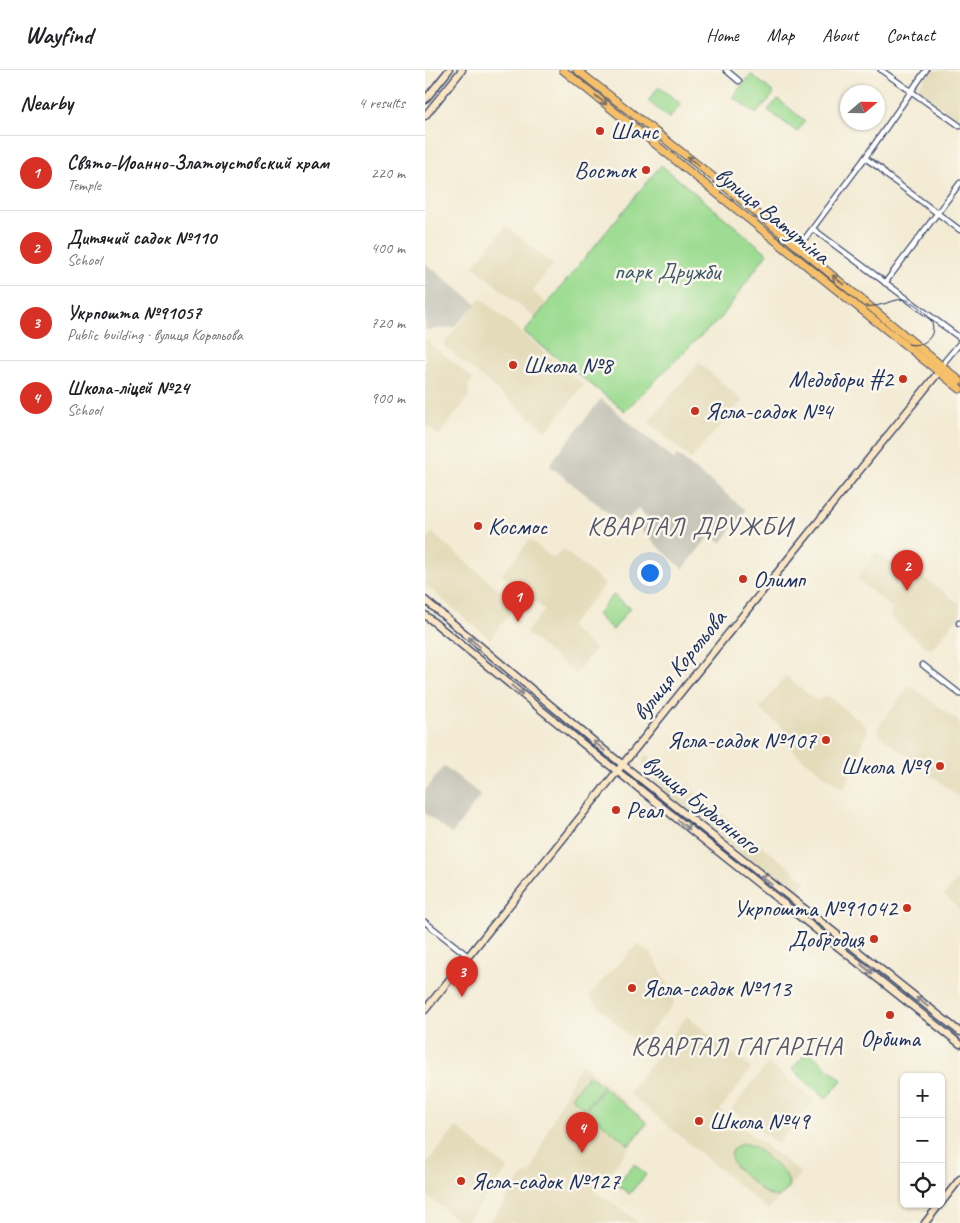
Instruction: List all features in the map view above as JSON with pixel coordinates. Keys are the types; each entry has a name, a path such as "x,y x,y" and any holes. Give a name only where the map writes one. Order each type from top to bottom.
{"main road":[{"path":"425,100 449,70"},
{"path":"425,116 462,70"},
{"name":"вулиця Ватутіна","path":"563,70 941,370 960,381"},
{"name":"вулиця Ватутіна","path":"578,70 717,180 941,370 960,389"},
{"name":"вулиця Корольова","path":"425,1010 941,370"},
{"name":"вулиця Будьонного","path":"425,600 623,765 960,1032"},
{"name":"вулиця Будьонного","path":"425,615 617,772 960,1044"},
{"path":"945,1199 960,1180"},
{"path":"925,1223 938,1208"}],"street":[{"path":"570,75 578,70"},
{"path":"726,70 739,81"},
{"path":"881,70 960,126"},
{"path":"798,248 865,158 926,70"},
{"path":"865,158 881,169 886,176 960,230"},
{"path":"885,283 939,214 960,183"},
{"path":"813,229 960,338"},
{"name":"вулиця Корольова","path":"941,370 945,361 960,343"},
{"path":"923,665 960,694"},
{"path":"425,922 468,956"}],"shaded area":[{"path":"931,70 960,70 960,120 916,90"},
{"path":"506,226 553,265 532,291 547,304 535,318 473,266"},
{"path":"425,263 476,304 454,327 427,330 425,328"},
{"name":"Школа №8","path":"480,298 584,385 546,431 443,345"},
{"path":"425,339 473,379 468,386 469,396 439,436 425,424"},
{"name":"Ясла-садок №4","path":"699,363 742,401 691,459 648,422"},
{"path":"601,399 683,467 674,458 677,455 746,510 721,543 710,535 683,569 637,527 646,518 653,523 659,515 653,522 638,509 622,524 549,465"},
{"path":"432,533 502,592 507,587 522,599 490,639 425,585 425,542"},
{"path":"530,540 554,559 563,549 605,584 569,627 595,649 575,674 526,633 545,610 502,574"},
{"path":"876,552 903,572 914,571 960,604 960,615 930,650 890,617 892,608 857,579"},
{"name":"Ясла-садок №107","path":"786,676 816,701 828,696 864,724 868,731 844,790 789,748 787,731 759,709"},
{"name":"Школа №9","path":"910,685 960,723 960,798 880,735 878,728"},
{"path":"646,754 806,881 794,897 663,791 665,788 643,767 643,759"},
{"path":"444,766 481,795 452,834 425,813 425,791"},
{"path":"960,876 960,909 944,895"},
{"name":"Ясла-садок №113","path":"638,944 652,954 666,981 674,1003 639,1046 588,996"},
{"name":"Школа №49","path":"687,1016 751,1068 720,1110 801,1173 768,1210 629,1093"},
{"path":"581,1063 649,1123 594,1192 615,1204 639,1223 489,1223 523,1176 531,1173 547,1132"},
{"path":"768,1063 814,1101 777,1144 732,1109"},
{"name":"Ясла-садок №127","path":"456,1127 508,1169 465,1223 461,1223 425,1194 425,1166"}],"green space":[{"path":"752,75 773,92 773,95 756,114 733,97 749,76"},
{"path":"659,87 681,104 669,118 648,101"},
{"path":"778,99 805,121 797,132 768,110"},
{"name":"парк Дружби","path":"661,165 767,253 721,318 694,342 625,411 524,332"},
{"path":"613,595 630,608 613,630 597,615"},
{"path":"808,1051 842,1080 826,1099 792,1069"},
{"path":"588,1075 603,1086 585,1109 571,1097"},
{"path":"604,1088 647,1123 629,1145 586,1110"},
{"path":"743,1143 755,1147 785,1173 789,1188 779,1197 774,1197 763,1191 735,1166 731,1157 732,1152"},
{"path":"634,1164 646,1175 629,1194 617,1184"}],"tram line":[{"path":"865,306 877,306 903,299 910,301 923,311 929,317 933,326 931,336 924,343 908,344"}],"place":[{"name":"Шанс","path":"600,131"},
{"name":"Восток","path":"646,170"},
{"name":"Школа №8","path":"513,365"},
{"name":"Медобори #2","path":"903,379"},
{"name":"Ясла-садок №4","path":"695,411"},
{"name":"Космос","path":"478,526"},
{"name":"Олимп","path":"743,579"},
{"name":"Дитячий садок №110","path":"907,591"},
{"name":"Свято-Иоанно-Златоустовский храм","path":"518,622"},
{"name":"Ясла-садок №107","path":"826,740"},
{"name":"Школа №9","path":"940,766"},
{"name":"Реал","path":"616,810"},
{"name":"Укрпошта №91042","path":"907,908"},
{"name":"Добродия","path":"874,939"},
{"name":"Ясла-садок №113","path":"632,988"},
{"name":"Укрпошта №91057","path":"462,997"},
{"name":"Орбита","path":"890,1015"},
{"name":"Школа №49","path":"699,1121"},
{"name":"Школа-ліцей №24","path":"582,1153"},
{"name":"Ясла-садок №127","path":"461,1181"}],"district":[{"name":"КВАРТАЛ ДРУЖБИ","path":"690,526"},
{"name":"КВАРТАЛ ГАГАРІНА","path":"737,1046"}]}
